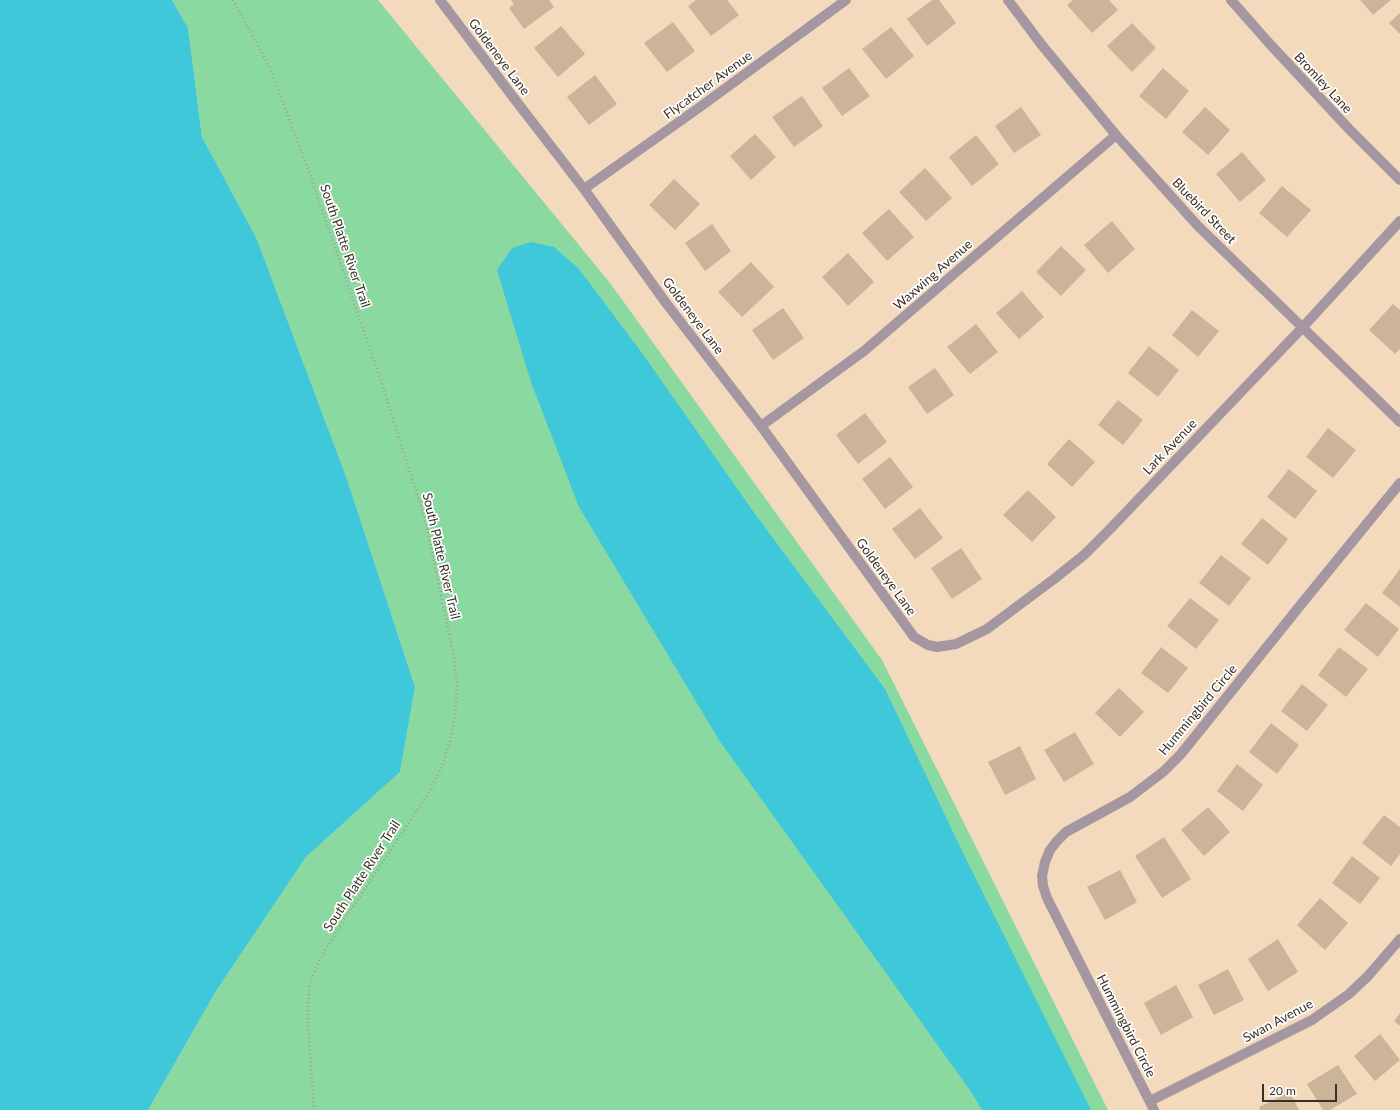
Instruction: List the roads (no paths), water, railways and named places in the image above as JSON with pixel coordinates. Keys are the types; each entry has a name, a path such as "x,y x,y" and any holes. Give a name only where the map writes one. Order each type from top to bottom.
{"street":[{"name":"Goldeneye Lane","path":"440,0 512,97 584,189 666,303 761,426 914,637 928,645"},
{"name":"Flycatcher Avenue","path":"584,189 700,107 846,0"},
{"name":"Bluebird Street","path":"1008,0 1041,44 1116,135 1198,226 1400,422"},
{"name":"Bromley Lane","path":"1231,0 1349,129 1400,180"},
{"name":"Waxwing Avenue","path":"761,426 864,351 1116,135"},
{"name":"Lark Avenue","path":"928,645 937,647 956,644 987,629 1084,555 1302,328 1400,222"},
{"name":"Hummingbird Circle","path":"1152,1106 1047,898 1043,886 1042,876 1045,862 1050,850 1066,832 1130,797 1163,772 1181,754 1400,483"},
{"name":"Swan Avenue","path":"1152,1106 1312,1020 1349,994 1368,976 1400,938"}],"water":[{"path":"0,0 172,0 188,28 202,137 256,237 347,479 415,687 400,772 306,857 216,991 148,1110 0,1110"},
{"path":"531,242 554,247 579,269 642,353 755,514 885,689 963,853 1091,1110 982,1110 972,1093 719,740 579,507 531,382 497,270 512,248"}]}
